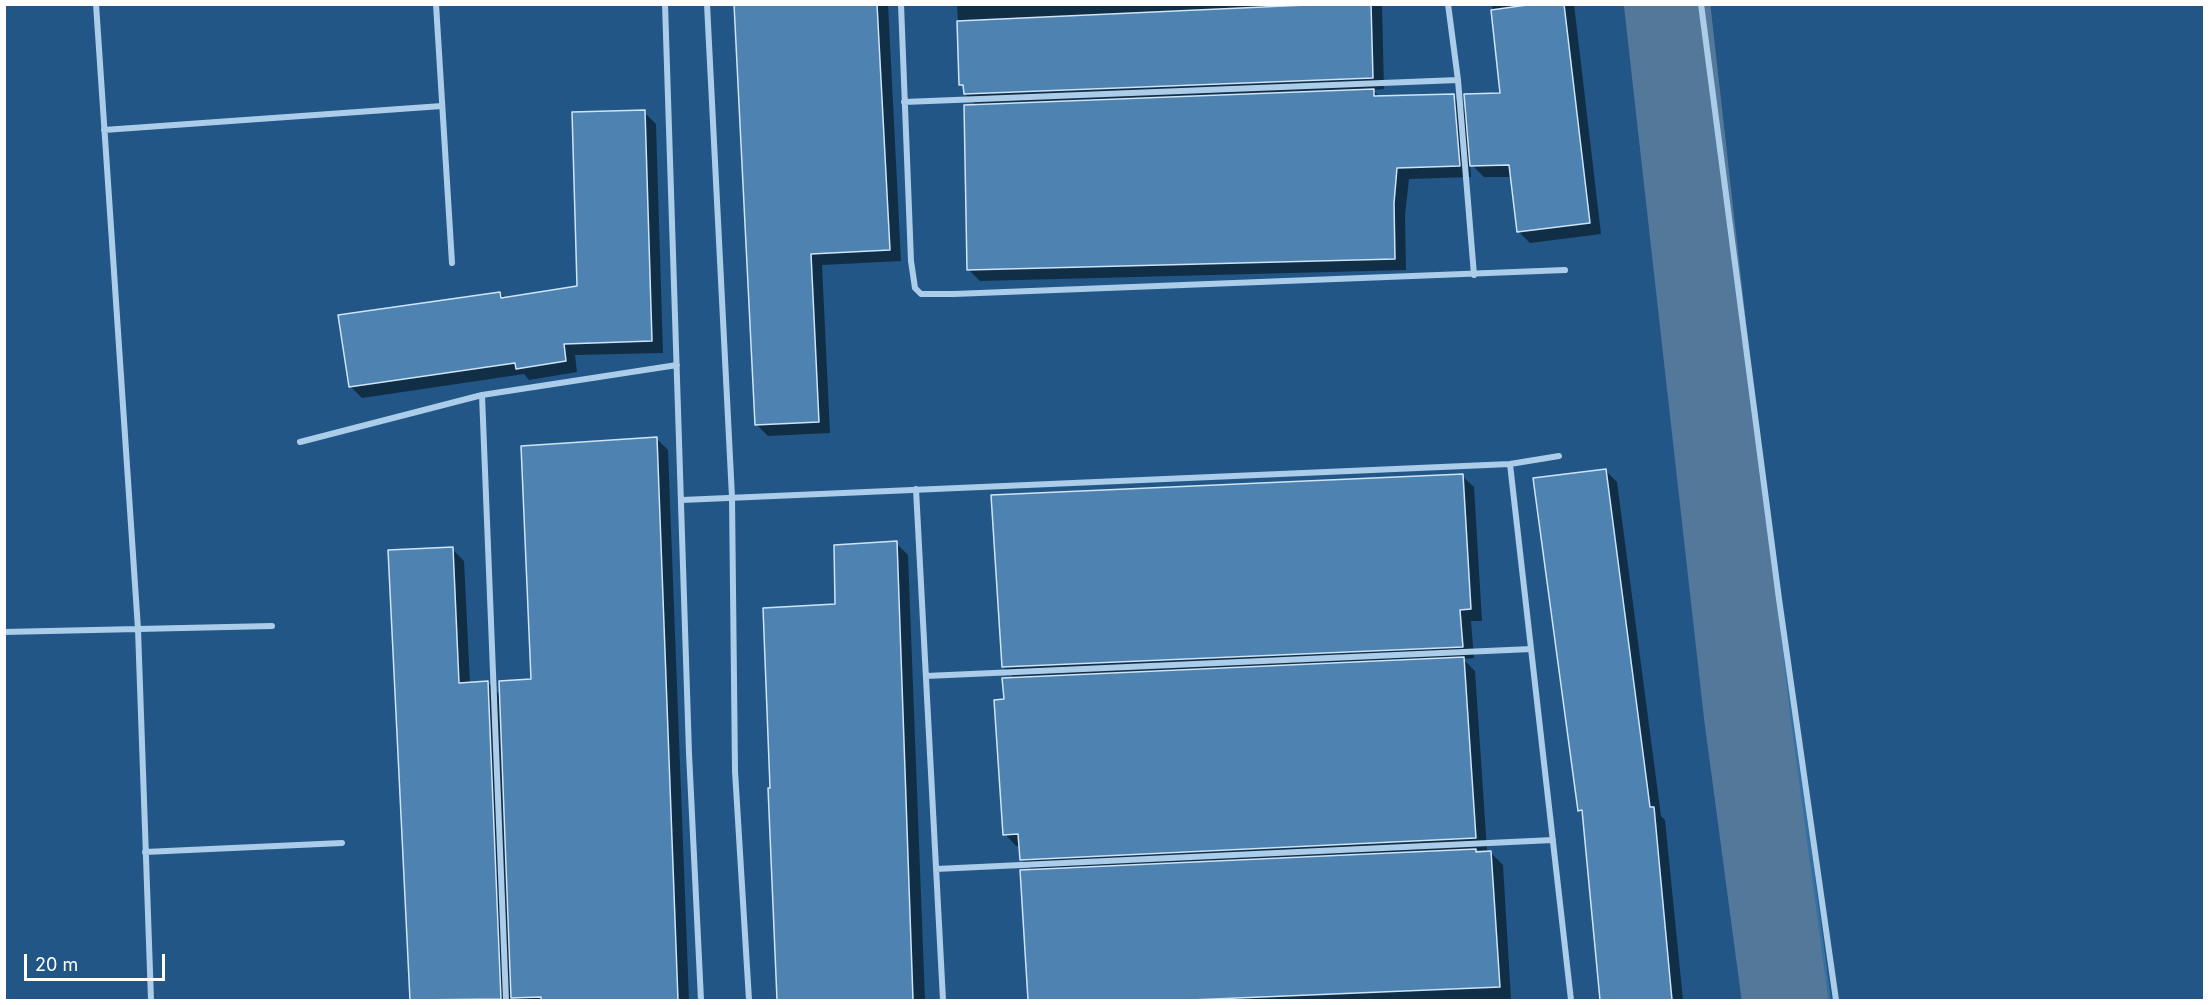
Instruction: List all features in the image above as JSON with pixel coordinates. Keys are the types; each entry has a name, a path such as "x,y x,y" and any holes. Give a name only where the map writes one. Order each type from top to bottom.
{"street":[{"path":"96,4 138,629 151,1000"},
{"path":"436,4 452,263"},
{"path":"665,4 689,753 701,1000"},
{"path":"707,4 732,497 735,771 749,1000"},
{"path":"901,4 912,277 915,288 921,294 1564,270"},
{"path":"1448,4 1458,80 1474,275"},
{"path":"1701,4 1779,599 1836,1000"},
{"path":"904,102 1458,80"},
{"path":"104,130 442,106"},
{"path":"300,442 482,395 677,365"},
{"path":"482,395 506,1000"},
{"path":"682,500 1510,464 1559,456"},
{"path":"1510,464 1571,1000"},
{"path":"916,489 943,1000"},
{"path":"4,632 272,626"},
{"path":"926,676 1531,649"},
{"path":"936,869 1553,840"},
{"path":"145,852 342,843"}],"shaded area":[{"path":"1667,5 1701,5 1831,1000 1787,1000 1711,398"}],"building":[{"path":"734,4 877,4 890,250 811,254 819,422 755,425"},
{"path":"1371,4 1373,78 964,94 963,85 959,85 957,21"},
{"path":"1534,4 1564,4 1590,223 1517,232 1509,165 1470,166 1464,94 1500,93 1491,10"},
{"path":"1374,89 1374,96 1454,94 1460,166 1397,168 1394,203 1395,259 967,270 964,105"},
{"path":"645,110 652,341 564,344 566,361 516,369 515,363 349,387 338,315 500,292 501,298 577,286 572,112"},
{"path":"657,437 678,1000 511,998 499,681 531,679 521,446"},
{"path":"1606,469 1650,807 1654,807 1672,1000 1600,1000 1582,810 1578,811 1533,478"},
{"path":"1463,474 1471,609 1460,610 1463,647 1002,667 991,495"},
{"path":"897,541 913,1000 777,1000 763,608 835,604 834,545"},
{"path":"453,547 459,683 488,681 501,999 410,1000 388,550"},
{"path":"1464,657 1476,838 1020,860 1018,834 1003,835 994,700 1004,699 1002,678"},
{"path":"1476,849 1476,852 1491,851 1500,987 1190,1000 1028,1000 1020,870"}],"waterway":[{"path":"1667,4 1747,716 1785,1000"}]}
